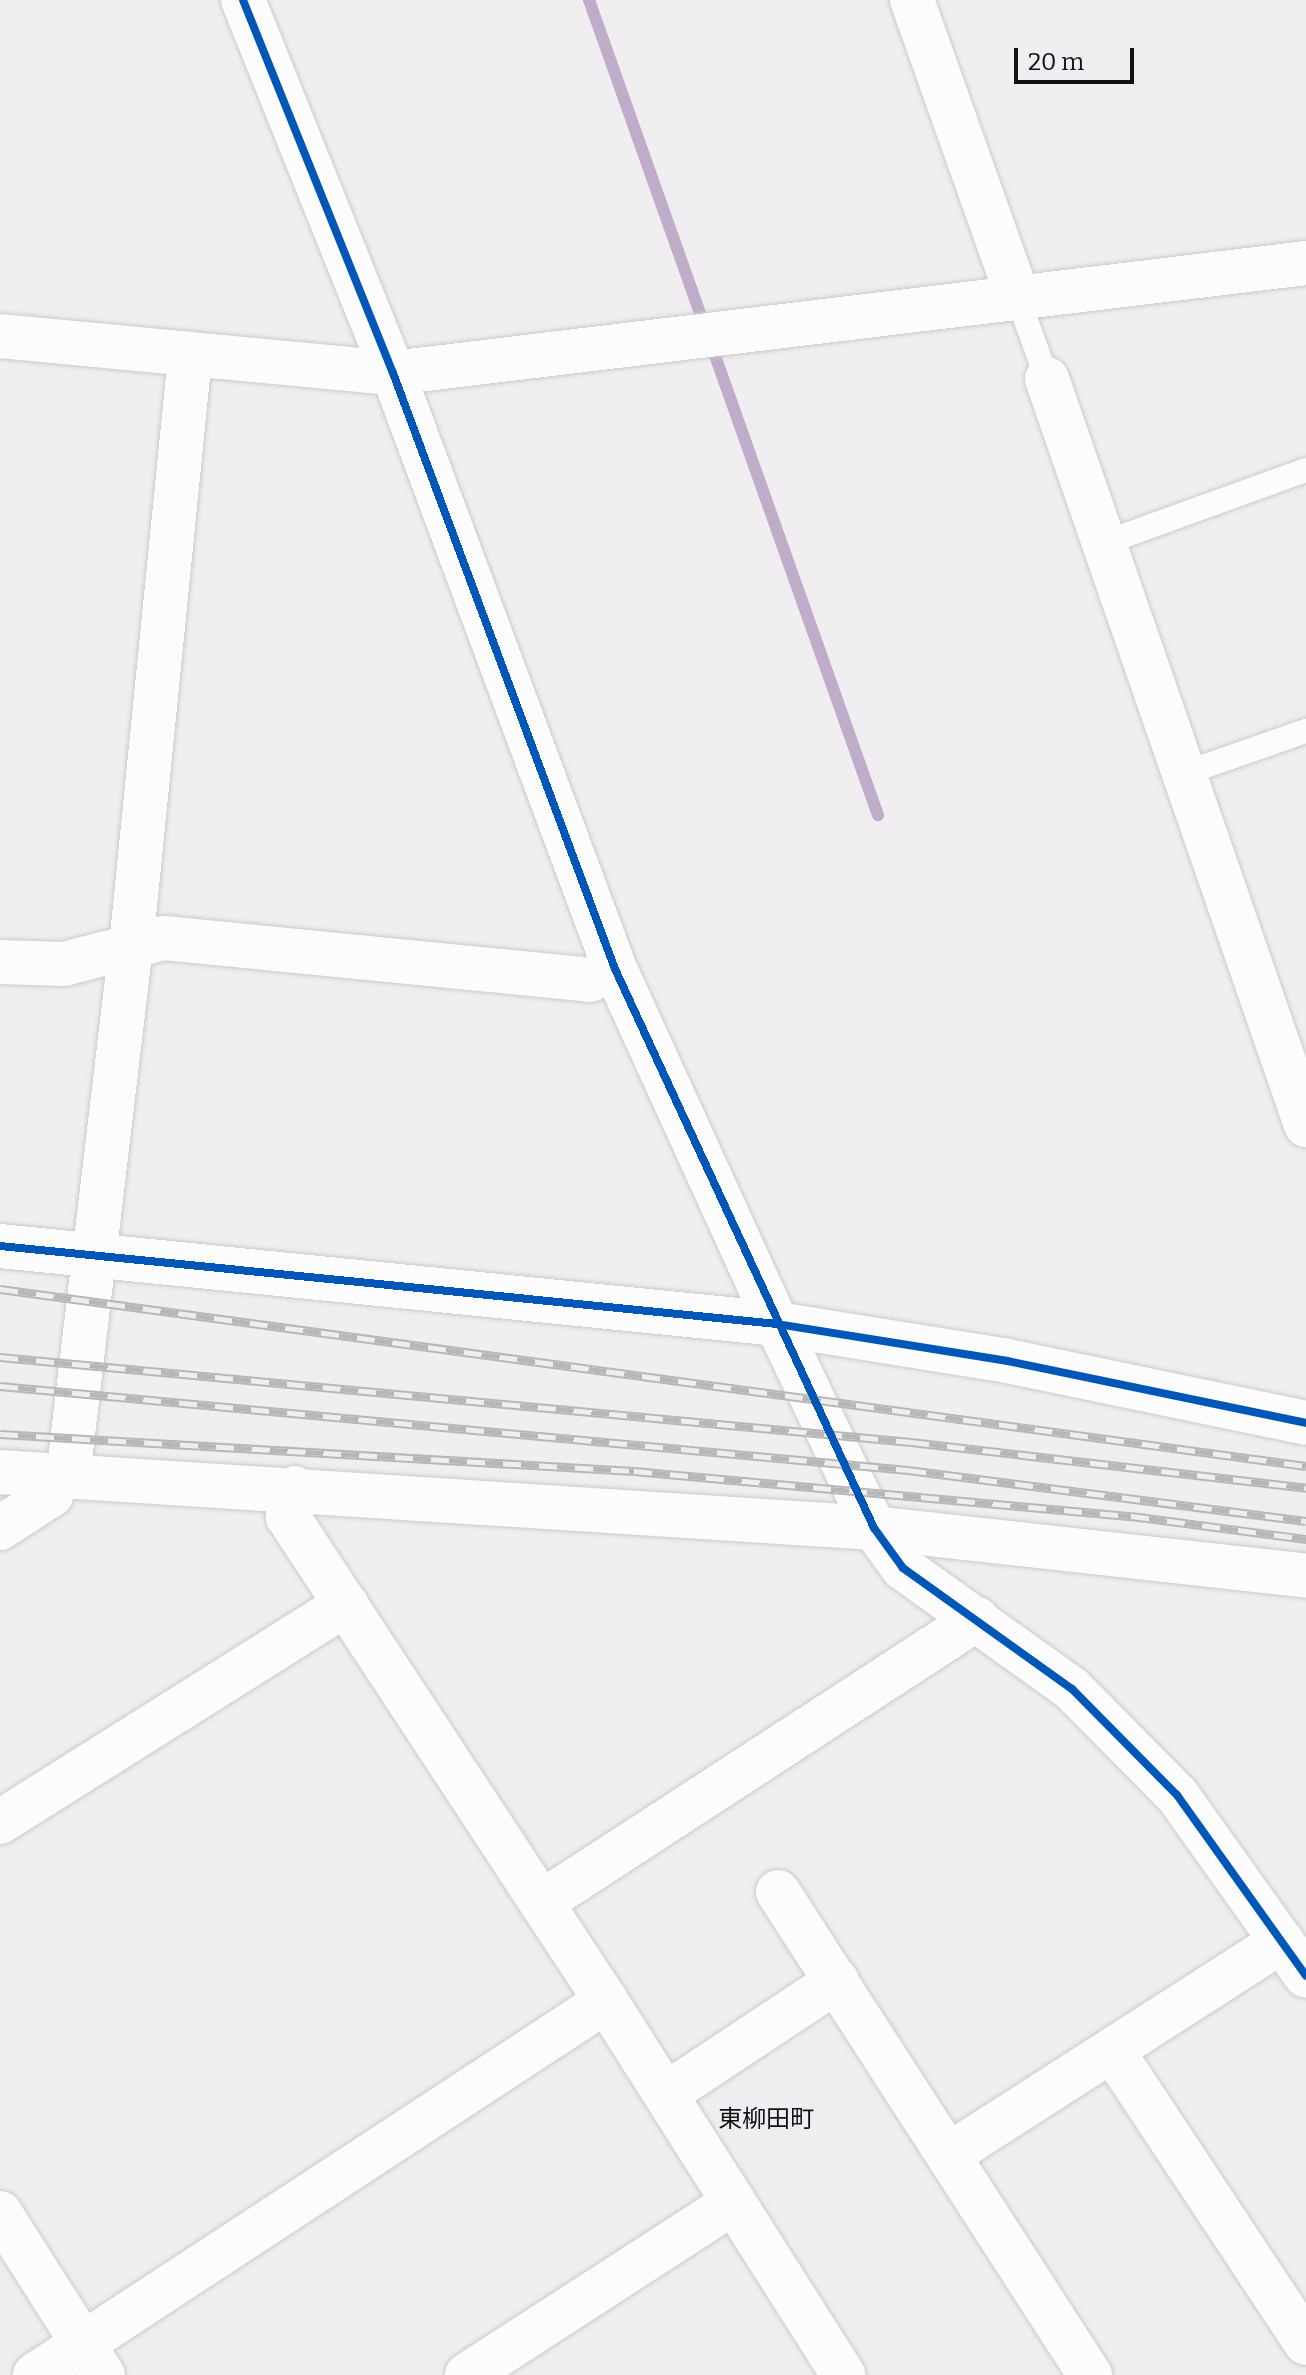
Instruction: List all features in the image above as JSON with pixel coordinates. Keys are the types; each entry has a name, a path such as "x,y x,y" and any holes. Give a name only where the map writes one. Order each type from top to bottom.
{"street":[{"path":"243,0 393,373 615,969 874,1528 903,1568 1072,1689 1177,1795 1306,1976"},
{"path":"912,0 1018,298"},
{"path":"0,336 393,373 1306,263"},
{"path":"0,1528 51,1495 60,1475 96,1257 131,946 190,356"},
{"path":"1047,379 1188,772 1306,1123"},
{"path":"0,962 64,964 164,938 590,980 615,969"},
{"path":"0,1246 777,1324 1007,1361 1306,1423"},
{"path":"0,1472 295,1488 874,1528 1306,1576"},
{"path":"295,1488 288,1517 542,1902 843,2375"},
{"path":"0,1822 346,1604"},
{"path":"542,1902 977,1619"},
{"path":"778,1892 1090,2375"},
{"path":"950,2154 1282,1941"},
{"path":"666,2094 837,1981"},
{"path":"35,2375 92,2358 606,2001"},
{"path":"1112,2050 1306,2343"},
{"path":"467,2375 734,2202"},
{"path":"0,2213 92,2358"}],"lane":[{"path":"1018,298 1047,379"},
{"path":"1107,542 1306,470"},
{"path":"1188,772 1306,731"}],"waterway":[{"path":"589,0 878,815"}],"railway":[{"path":"0,1289 1306,1466"},
{"path":"0,1357 911,1442 1306,1488"},
{"path":"0,1386 908,1470 1306,1521"},
{"path":"0,1434 634,1471 1131,1516 1306,1539"}],"cycle path":[{"path":"243,0 393,373 615,969 874,1528 903,1568 1072,1689 1177,1795 1306,1976"},
{"path":"0,1246 777,1324 1007,1361 1306,1423"}],"district":[{"name":"東柳田町","path":"766,2120"}]}
